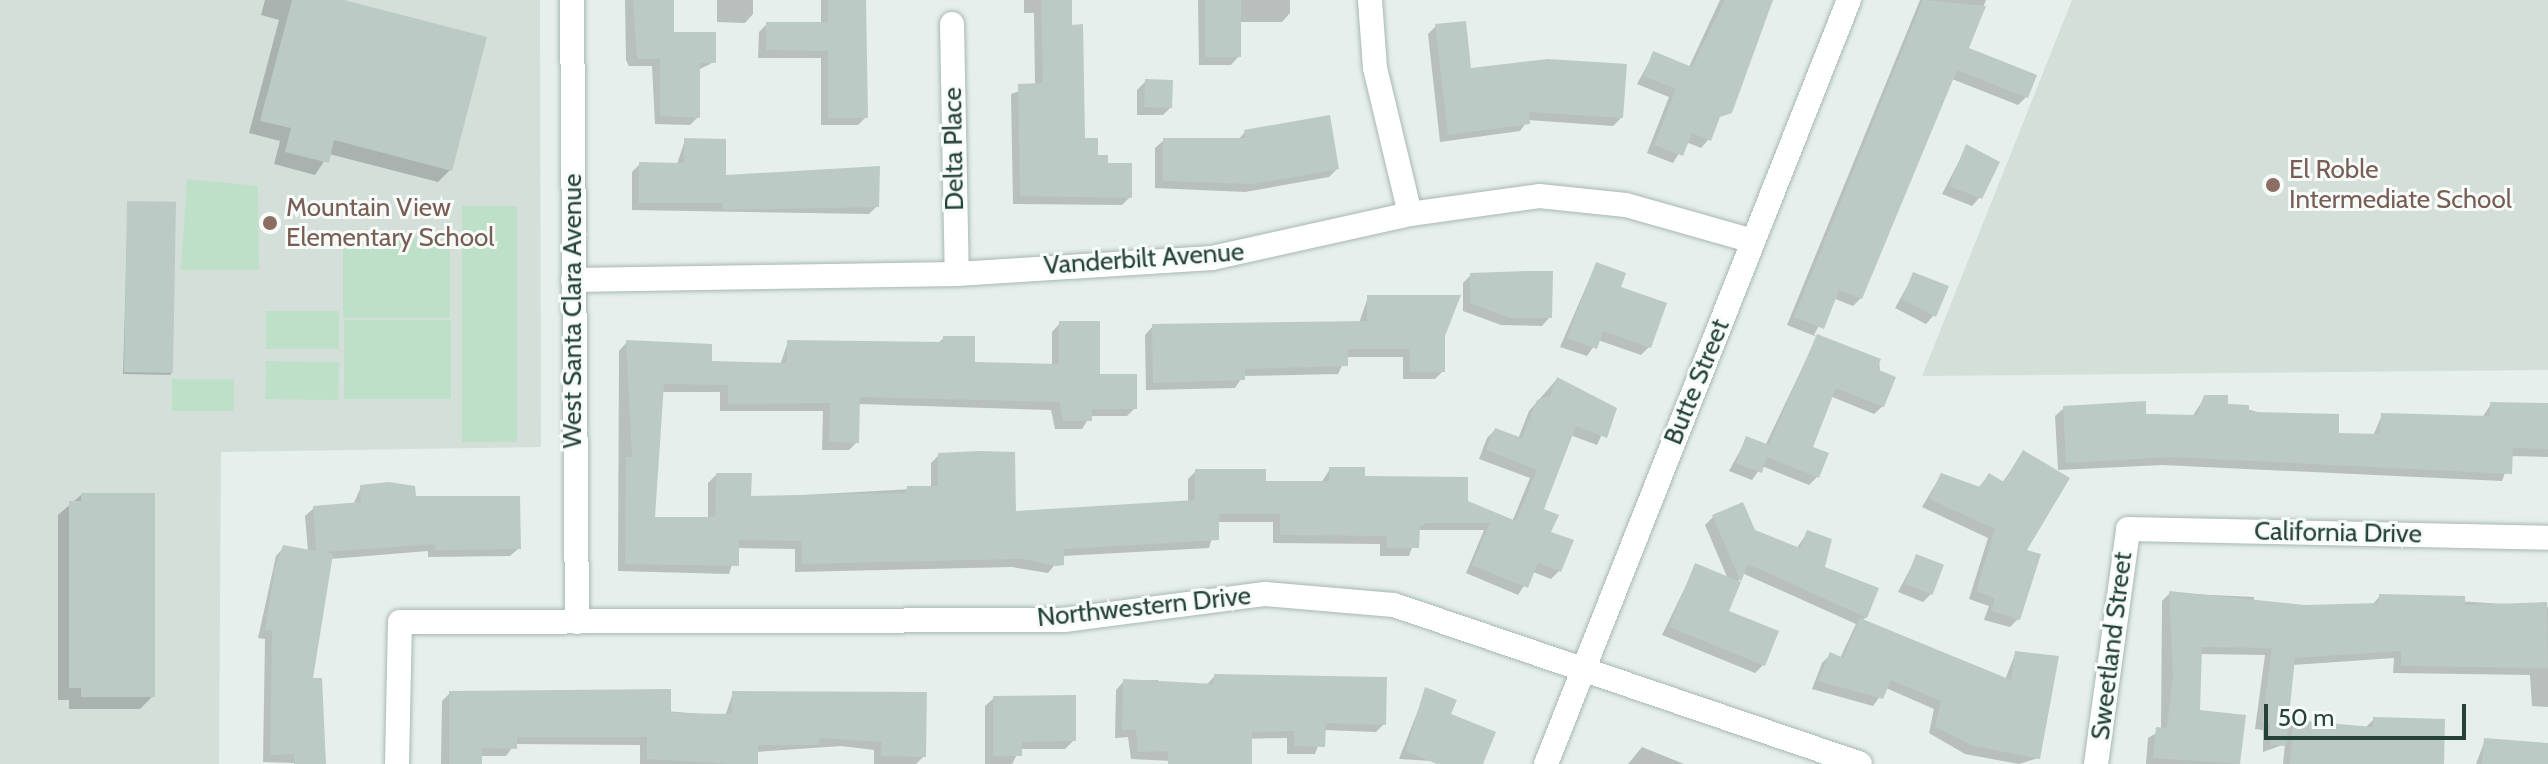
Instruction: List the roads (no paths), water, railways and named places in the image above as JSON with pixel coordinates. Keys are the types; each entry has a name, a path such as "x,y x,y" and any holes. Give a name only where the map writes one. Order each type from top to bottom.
{"street":[{"name":"West Santa Clara Avenue","path":"572,0 577,622"},
{"path":"1370,0 1375,68 1410,214"},
{"name":"Butte Street","path":"1546,764 1849,0"},
{"name":"Delta Place","path":"952,24 957,274"},
{"name":"Vanderbilt Avenue","path":"573,280 957,274 1212,258 1410,214 1539,196 1626,205 1753,241"},
{"name":"California Drive","path":"2128,529 2548,538"},
{"name":"Sweetland Street","path":"2096,764 2128,529"},
{"name":"Northwestern Drive","path":"397,764 400,622 1064,620 1318,594 1394,605 1860,764"}],"place":[{"name":"El Roble Intermediate School","path":"2273,185"},
{"name":"Mountain View Elementary School","path":"270,223"}]}
